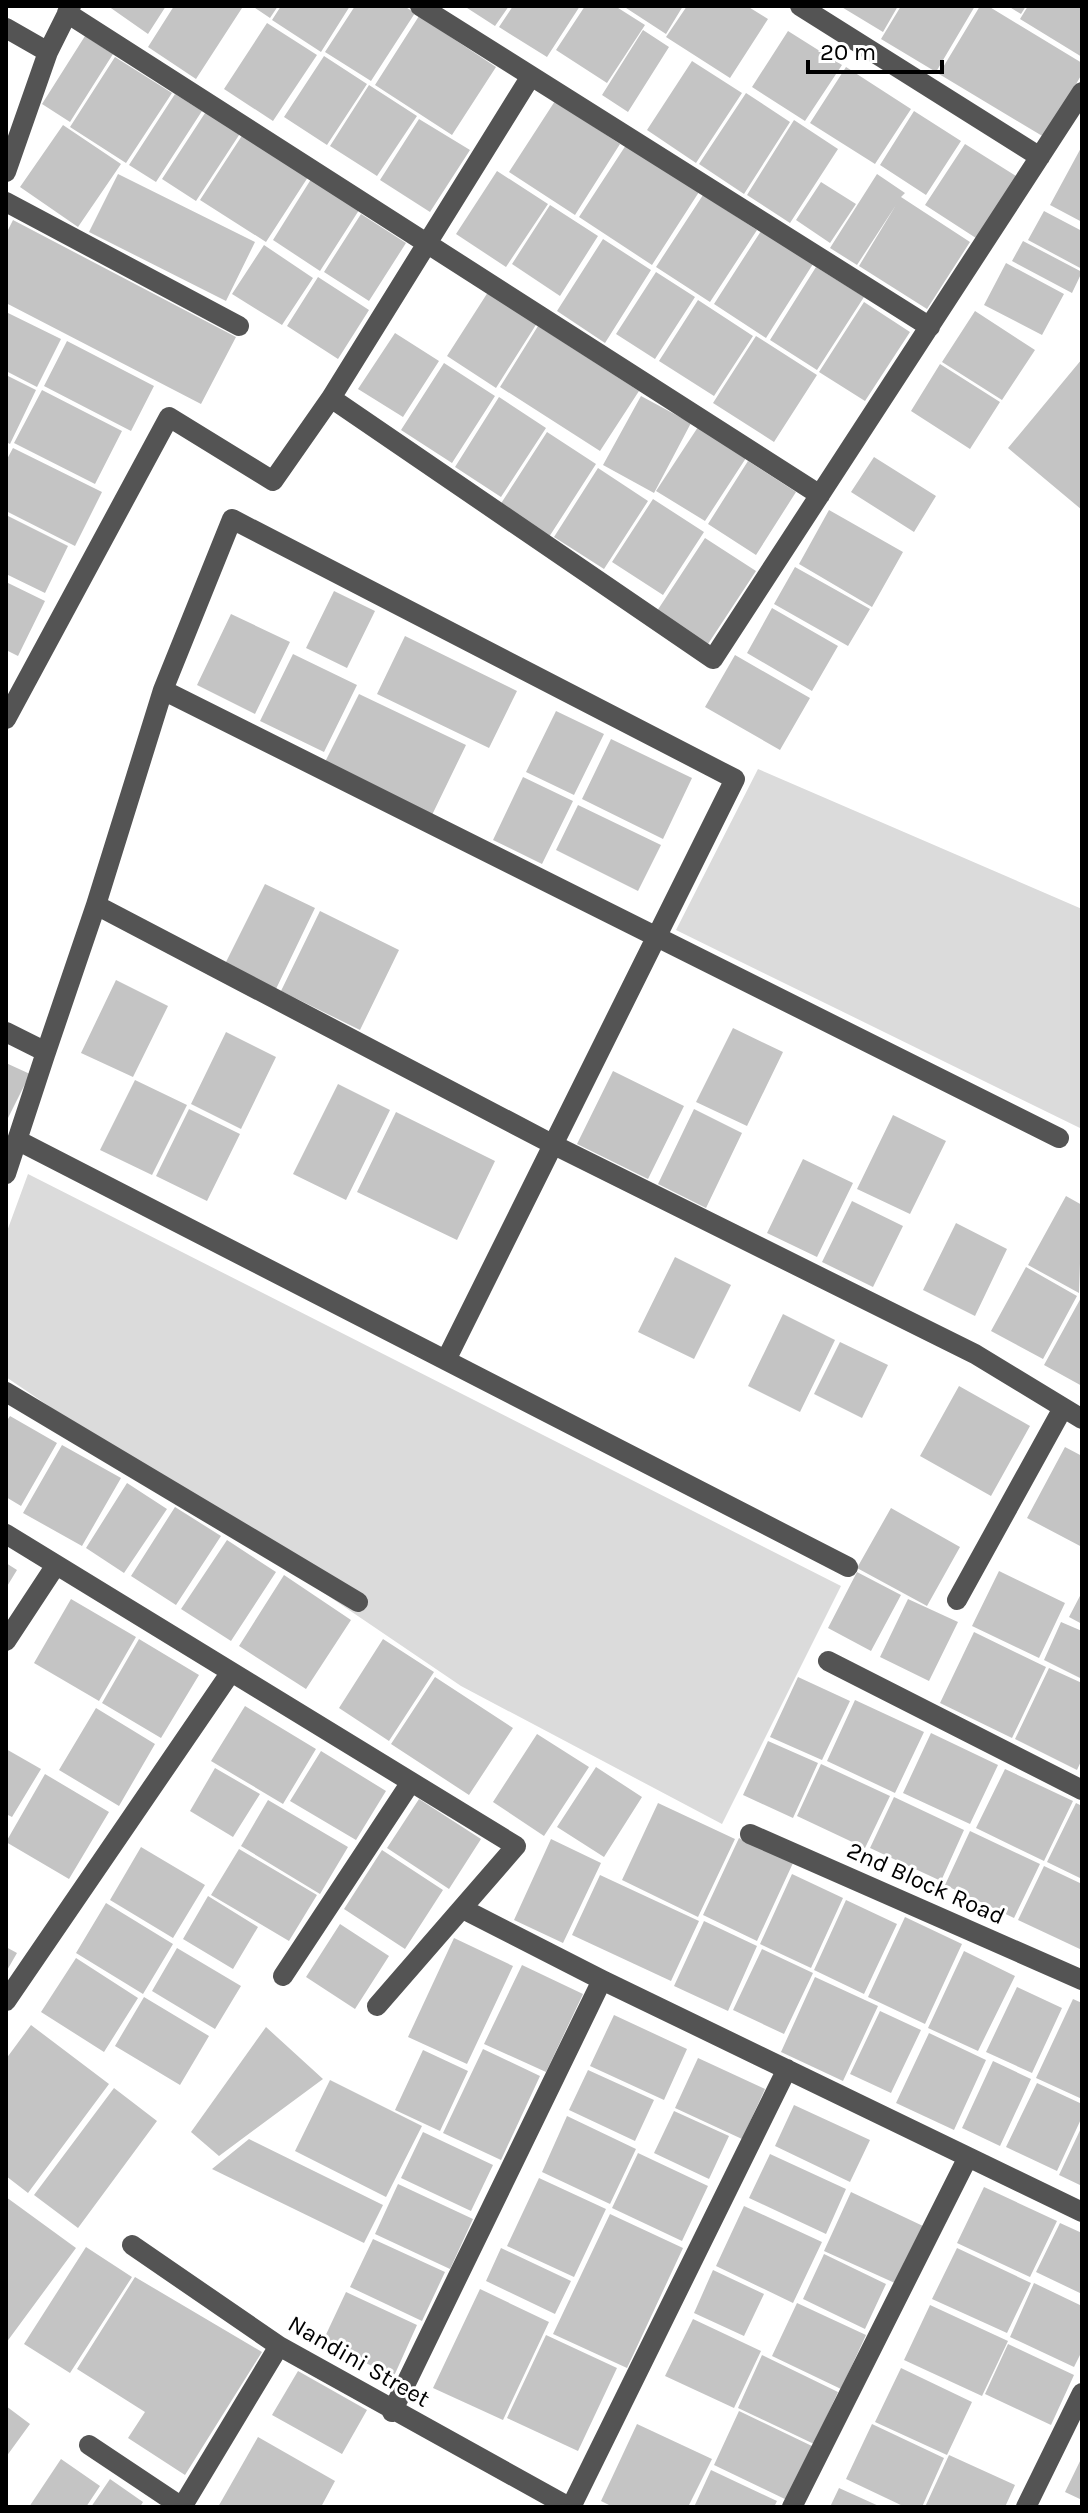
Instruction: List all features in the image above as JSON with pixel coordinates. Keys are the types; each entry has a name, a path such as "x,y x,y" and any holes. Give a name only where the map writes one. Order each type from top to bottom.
{"street":[{"path":"420,6 930,327"},
{"path":"800,6 1040,157"},
{"path":"6,172 48,52 69,9 820,495"},
{"path":"6,28 48,52"},
{"path":"6,719 169,417 273,481 331,398 531,76"},
{"path":"331,398 713,659 1082,92"},
{"path":"6,202 239,326"},
{"path":"6,1174 96,905 163,690 232,519 735,779 446,1360"},
{"path":"163,690 1059,1138"},
{"path":"96,905 554,1145 975,1354 1082,1419"},
{"path":"6,1032 46,1052"},
{"path":"19,1141 848,1567"},
{"path":"6,1392 358,1602"},
{"path":"957,1600 1063,1408"},
{"path":"6,1534 516,1846 377,2006"},
{"path":"6,1641 56,1565"},
{"path":"828,1661 1082,1790"},
{"path":"6,2001 231,1672"},
{"path":"283,1976 411,1782"},
{"name":"2nd Block Road","path":"750,1834 1082,1980"},
{"path":"463,1909 602,1980 1082,2212"},
{"path":"392,2412 602,1980"},
{"path":"570,2507 787,2069"},
{"path":"792,2507 968,2157"},
{"name":"Nandini Street","path":"132,2245 279,2346 392,2412 570,2507"},
{"path":"89,2445 182,2507 279,2346"},
{"path":"1026,2507 1082,2393"}],"shaded area":[{"path":"758,769 1082,909 1082,1129 676,930"},
{"path":"28,1174 841,1586 722,1824 461,1686 6,1377 6,1234"}],"building":[{"path":"108,6 166,6 148,34"},
{"path":"174,6 242,8 196,79 148,47"},
{"path":"252,6 278,6 270,18"},
{"path":"281,6 350,6 321,52 272,20"},
{"path":"355,6 404,6 415,13 371,81 325,52"},
{"path":"464,6 509,6 495,26"},
{"path":"513,6 580,6 547,57 499,27"},
{"path":"585,6 615,6 645,25 607,83 556,50"},
{"path":"623,6 683,6 666,34"},
{"path":"687,6 747,6 768,19 730,78 666,37"},
{"path":"840,6 898,6 883,32"},
{"path":"901,6 975,6 936,72 881,39"},
{"path":"980,6 988,6 1082,63 1082,74 1044,137 939,74"},
{"path":"1008,6 1026,6 1021,14"},
{"path":"1028,6 1082,6 1082,57 1020,19"},
{"path":"419,16 496,67 452,135 375,85"},
{"path":"267,23 317,55 273,121 224,89"},
{"path":"643,30 669,47 628,112 602,95"},
{"path":"788,31 842,65 805,121 752,87"},
{"path":"85,36 113,54 70,122 42,104"},
{"path":"324,56 367,84 327,145 284,117"},
{"path":"115,57 172,93 126,163 70,127"},
{"path":"692,61 742,93 696,163 647,130"},
{"path":"846,67 911,109 875,164 810,123"},
{"path":"369,85 417,116 377,176 330,146"},
{"path":"746,93 790,122 744,194 699,164"},
{"path":"175,94 202,111 156,182 129,165"},
{"path":"555,101 620,144 575,215 509,172"},
{"path":"207,110 241,132 196,201 162,179"},
{"path":"914,111 961,141 926,195 880,165"},
{"path":"419,119 470,150 430,212 380,180"},
{"path":"794,120 838,149 790,223 747,195"},
{"path":"63,125 121,164 78,227 20,187"},
{"path":"245,131 310,174 266,242 200,200"},
{"path":"965,144 1019,178 979,240 925,205"},
{"path":"626,145 699,192 652,265 579,217"},
{"path":"1082,146 1082,222 1050,205"},
{"path":"497,171 548,204 506,267 456,234"},
{"path":"118,174 255,242 226,301 89,232"},
{"path":"877,174 905,193 901,197 970,242 927,309 859,266 896,205 857,265 830,248"},
{"path":"313,176 361,207 320,271 273,240"},
{"path":"821,182 856,204 830,243 796,220"},
{"path":"703,195 757,230 710,302 656,267"},
{"path":"550,205 598,236 560,296 512,264"},
{"path":"1044,211 1082,231 1082,269 1028,240"},
{"path":"361,214 406,243 369,301 324,272"},
{"path":"13,220 236,337 201,404 6,303 6,234"},
{"path":"761,231 813,264 766,338 714,304"},
{"path":"603,239 651,270 605,343 557,311"},
{"path":"1023,241 1082,272 1072,293 1012,261"},
{"path":"264,245 313,278 282,325 232,294"},
{"path":"1006,263 1064,294 1042,335 984,305"},
{"path":"816,267 864,297 817,370 770,340"},
{"path":"656,272 695,297 655,359 616,334"},
{"path":"318,277 369,310 338,359 287,326"},
{"path":"490,289 539,320 496,388 447,356"},
{"path":"698,300 753,336 714,396 659,361"},
{"path":"864,302 910,332 865,401 819,372"},
{"path":"975,311 1035,350 1002,400 942,362"},
{"path":"6,312 61,339 37,387 6,371"},
{"path":"538,326 639,391 600,451 500,387"},
{"path":"395,333 439,361 403,417 358,389"},
{"path":"756,336 817,375 774,442 713,403"},
{"path":"67,341 154,386 131,431 44,386"},
{"path":"1082,359 1082,510 1008,448"},
{"path":"444,363 495,396 452,463 401,430"},
{"path":"940,364 1000,402 970,449 911,411"},
{"path":"6,375 36,390 10,444 6,442"},
{"path":"42,390 122,431 95,484 14,443"},
{"path":"641,396 691,423 654,493 603,465"},
{"path":"499,397 546,428 501,497 455,467"},
{"path":"698,427 746,458 705,521 656,491"},
{"path":"547,432 596,464 549,537 500,505"},
{"path":"13,448 102,492 75,546 6,511 6,461"},
{"path":"874,457 936,496 914,532 851,492"},
{"path":"748,461 796,492 756,555 708,524"},
{"path":"598,468 648,501 604,569 554,537"},
{"path":"653,499 704,532 663,595 612,562"},
{"path":"829,510 903,552 872,607 799,564"},
{"path":"6,515 68,546 45,593 6,574"},
{"path":"705,538 756,571 708,644 657,611"},
{"path":"795,567 870,609 848,646 774,604"},
{"path":"6,582 45,601 18,656 6,650"},
{"path":"334,591 375,611 347,668 306,648"},
{"path":"772,608 838,646 812,691 747,653"},
{"path":"231,614 290,642 255,714 197,685"},
{"path":"405,636 517,691 489,748 377,694"},
{"path":"293,654 357,685 324,752 260,721"},
{"path":"735,655 810,698 780,750 705,707"},
{"path":"359,694 466,745 432,815 325,762"},
{"path":"556,711 604,734 574,795 526,772"},
{"path":"611,739 692,778 663,839 582,799"},
{"path":"523,777 573,801 542,864 493,840"},
{"path":"578,805 661,845 638,891 556,850"},
{"path":"265,884 315,908 275,991 224,966"},
{"path":"320,911 399,950 360,1030 281,991"},
{"path":"116,980 168,1006 133,1077 81,1053"},
{"path":"733,1028 783,1052 747,1126 696,1102"},
{"path":"226,1032 276,1057 241,1129 191,1104"},
{"path":"6,1063 30,1074 6,1122"},
{"path":"613,1071 684,1106 648,1179 577,1144"},
{"path":"135,1080 187,1105 152,1175 100,1150"},
{"path":"338,1084 390,1110 346,1200 293,1174"},
{"path":"189,1109 240,1134 207,1201 156,1176"},
{"path":"694,1109 742,1133 706,1208 658,1184"},
{"path":"396,1112 495,1161 457,1240 357,1192"},
{"path":"893,1115 946,1141 910,1214 857,1189"},
{"path":"803,1159 853,1183 817,1257 767,1233"},
{"path":"1066,1196 1082,1205 1079,1293 1028,1265"},
{"path":"852,1201 903,1226 873,1287 822,1262"},
{"path":"956,1223 1007,1249 975,1316 923,1290"},
{"path":"675,1257 731,1285 694,1359 638,1332"},
{"path":"1026,1267 1077,1296 1043,1359 991,1331"},
{"path":"1082,1296 1082,1386 1044,1365"},
{"path":"783,1314 835,1340 800,1412 748,1386"},
{"path":"840,1342 888,1365 862,1418 814,1394"},
{"path":"959,1386 1030,1426 991,1496 920,1456"},
{"path":"10,1416 57,1443 21,1506 6,1497 6,1422"},
{"path":"62,1445 121,1478 82,1546 23,1513"},
{"path":"1065,1447 1082,1456 1082,1547 1027,1518"},
{"path":"127,1483 167,1509 124,1573 86,1548"},
{"path":"175,1507 221,1536 176,1605 131,1576"},
{"path":"891,1508 960,1547 927,1606 857,1568"},
{"path":"227,1540 276,1572 231,1641 181,1609"},
{"path":"6,1563 17,1570 6,1588"},
{"path":"999,1571 1065,1603 1039,1658 972,1626"},
{"path":"857,1572 901,1595 871,1651 828,1628"},
{"path":"284,1575 351,1620 306,1689 239,1646"},
{"path":"1082,1592 1082,1624 1069,1617"},
{"path":"71,1599 136,1637 99,1701 34,1663"},
{"path":"908,1599 958,1622 929,1681 880,1657"},
{"path":"1061,1622 1082,1631 1082,1679 1044,1660"},
{"path":"974,1632 1046,1667 1012,1738 940,1703"},
{"path":"139,1639 199,1675 161,1738 102,1703"},
{"path":"383,1639 434,1672 389,1741 339,1708"},
{"path":"1049,1668 1082,1683 1082,1759 1077,1770 1015,1739"},
{"path":"435,1677 513,1728 469,1795 391,1744"},
{"path":"798,1677 850,1701 822,1760 770,1737"},
{"path":"855,1700 924,1732 895,1793 827,1761"},
{"path":"245,1706 316,1749 283,1804 211,1761"},
{"path":"96,1708 155,1744 119,1806 59,1770"},
{"path":"931,1733 998,1765 970,1824 903,1793"},
{"path":"537,1734 589,1767 544,1836 493,1802"},
{"path":"768,1741 818,1763 793,1818 743,1795"},
{"path":"6,1749 41,1769 12,1817 6,1814"},
{"path":"321,1751 386,1791 356,1840 290,1801"},
{"path":"821,1764 890,1796 865,1848 797,1816"},
{"path":"596,1767 642,1797 604,1857 557,1827"},
{"path":"215,1768 260,1794 233,1837 190,1811"},
{"path":"1005,1769 1073,1801 1044,1861 976,1828"},
{"path":"45,1774 109,1812 69,1879 6,1842"},
{"path":"894,1797 964,1830 941,1881 870,1848"},
{"path":"419,1799 481,1839 449,1889 387,1848"},
{"path":"268,1800 348,1847 320,1894 241,1846"},
{"path":"658,1803 735,1839 698,1917 622,1880"},
{"path":"1076,1803 1082,1806 1082,1879 1047,1862"},
{"path":"970,1831 1040,1864 1014,1918 945,1885"},
{"path":"739,1838 793,1863 757,1941 703,1915"},
{"path":"551,1839 601,1863 563,1943 514,1920"},
{"path":"141,1847 205,1885 173,1938 110,1900"},
{"path":"239,1849 317,1895 289,1941 211,1895"},
{"path":"382,1850 443,1890 405,1949 344,1909"},
{"path":"1044,1866 1082,1884 1082,1950 1018,1920"},
{"path":"792,1874 843,1898 811,1968 760,1944"},
{"path":"600,1875 699,1921 671,1981 572,1935"},
{"path":"208,1896 258,1927 233,1969 183,1939"},
{"path":"846,1900 897,1924 864,1994 814,1970"},
{"path":"106,1903 173,1944 143,1994 76,1953"},
{"path":"905,1917 962,1944 925,2024 868,1997"},
{"path":"704,1921 757,1946 728,2011 674,1986"},
{"path":"340,1924 389,1956 355,2009 306,1977"},
{"path":"454,1938 513,1966 467,2064 408,2037"},
{"path":"6,1947 17,1953 6,1972"},
{"path":"177,1948 241,1986 215,2029 152,1991"},
{"path":"762,1949 813,1973 784,2034 733,2010"},
{"path":"964,1951 1015,1976 978,2051 928,2028"},
{"path":"76,1958 138,1998 104,2052 41,2012"},
{"path":"522,1965 583,1994 546,2072 484,2044"},
{"path":"815,1977 878,2006 843,2081 781,2052"},
{"path":"1017,1987 1062,2008 1032,2073 986,2052"},
{"path":"144,1997 209,2036 180,2085 115,2046"},
{"path":"1073,1999 1082,2003 1082,2099 1036,2078"},
{"path":"880,2011 921,2030 891,2093 850,2074"},
{"path":"614,2015 687,2049 664,2100 590,2066"},
{"path":"31,2025 109,2084 28,2193 6,2176 6,2059"},
{"path":"266,2027 323,2079 219,2156 191,2132"},
{"path":"929,2033 986,2060 954,2130 896,2103"},
{"path":"483,2049 540,2076 501,2160 443,2133"},
{"path":"423,2050 468,2071 440,2131 395,2110"},
{"path":"698,2058 765,2089 742,2139 675,2108"},
{"path":"993,2061 1031,2079 1000,2146 962,2128"},
{"path":"588,2070 654,2100 635,2141 569,2110"},
{"path":"330,2080 422,2126 386,2197 295,2151"},
{"path":"1037,2083 1082,2104 1082,2117 1057,2171 1006,2147"},
{"path":"114,2088 157,2121 78,2228 34,2195"},
{"path":"794,2105 870,2140 850,2182 775,2146"},
{"path":"674,2111 729,2136 709,2179 654,2153"},
{"path":"567,2116 636,2149 610,2204 542,2172"},
{"path":"1082,2126 1082,2186 1059,2175"},
{"path":"423,2132 493,2165 471,2211 401,2178"},
{"path":"249,2139 383,2205 364,2243 212,2169"},
{"path":"638,2153 708,2186 682,2241 612,2208"},
{"path":"770,2154 846,2189 826,2234 749,2198"},
{"path":"539,2178 606,2209 574,2277 507,2246"},
{"path":"398,2184 473,2219 450,2269 375,2234"},
{"path":"984,2187 1057,2221 1030,2277 957,2243"},
{"path":"851,2192 923,2226 897,2284 824,2251"},
{"path":"6,2197 76,2248 6,2343"},
{"path":"744,2206 822,2242 793,2303 716,2266"},
{"path":"610,2214 683,2248 627,2368 553,2334"},
{"path":"1060,2223 1082,2233 1082,2294 1036,2272"},
{"path":"373,2239 445,2272 422,2321 350,2287"},
{"path":"86,2247 132,2277 70,2373 24,2344"},
{"path":"501,2248 571,2281 555,2314 486,2281"},
{"path":"957,2248 1031,2283 1007,2333 932,2299"},
{"path":"824,2254 886,2284 865,2329 803,2299"},
{"path":"713,2270 764,2294 744,2336 694,2313"},
{"path":"135,2277 262,2352 185,2475 128,2438 145,2412 77,2369"},
{"path":"1034,2283 1082,2306 1082,2351 1074,2367 1010,2337"},
{"path":"480,2289 549,2322 503,2420 433,2388"},
{"path":"346,2292 417,2325 394,2376 322,2343"},
{"path":"797,2303 866,2335 841,2389 772,2356"},
{"path":"930,2305 1008,2341 982,2396 904,2360"},
{"path":"693,2319 761,2351 734,2408 665,2376"},
{"path":"546,2335 617,2368 578,2451 507,2418"},
{"path":"1008,2344 1074,2375 1051,2425 985,2394"},
{"path":"762,2355 838,2392 814,2444 738,2408"},
{"path":"901,2368 972,2402 947,2455 875,2422"},
{"path":"298,2371 367,2410 342,2454 272,2415"},
{"path":"6,2406 30,2424 6,2457"},
{"path":"739,2411 814,2447 789,2501 714,2465"},
{"path":"637,2424 712,2459 688,2507 613,2507 601,2501"},
{"path":"872,2424 944,2458 922,2507 905,2507 846,2479"},
{"path":"258,2437 335,2481 321,2507 218,2507"},
{"path":"949,2455 1015,2485 1005,2507 925,2507"},
{"path":"1082,2457 1082,2500 1065,2492"},
{"path":"61,2459 100,2486 86,2507 29,2507"},
{"path":"711,2470 777,2501 774,2507 694,2507"},
{"path":"110,2479 143,2502 140,2507 91,2507"},
{"path":"839,2488 881,2507 830,2507"}]}
